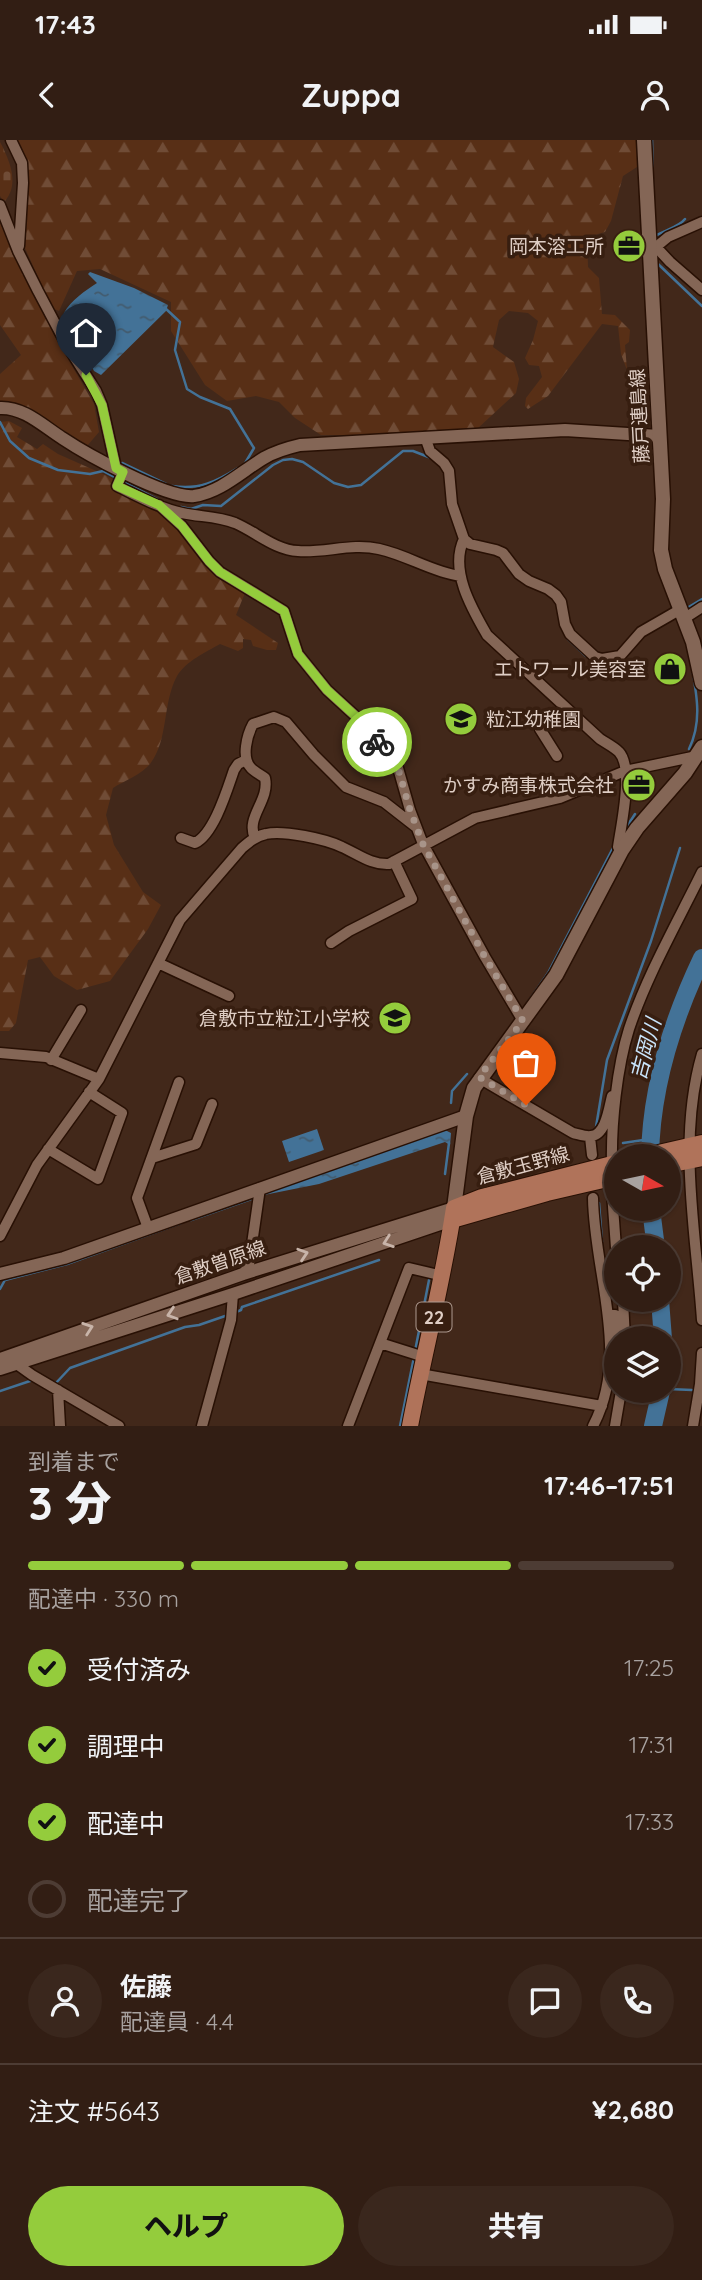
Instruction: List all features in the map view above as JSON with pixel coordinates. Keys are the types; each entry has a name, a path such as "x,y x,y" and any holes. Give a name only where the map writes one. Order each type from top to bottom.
{"main road":[{"name":"藤戸連島線","path":"644,140 652,248 663,499 661,550 665,569 693,642 702,683"},
{"path":"453,1214 466,1116 479,1077 556,975 622,850 637,828 701,753"},
{"name":"倉敷玉野線","path":"453,1214 482,1198 604,1173"},
{"name":"22","path":"410,1426 435,1274 453,1214"}],"street":[{"path":"10,140 22,163 18,251"},
{"path":"0,205 18,251 65,342 102,405 120,475 117,486 183,514 198,506 212,491 281,449 300,444 565,430 659,436"},
{"path":"702,222 668,237 652,248 702,290"},
{"path":"0,408 22,412 120,475 198,506 283,549 379,549 460,576"},
{"path":"425,437 430,451 449,471 452,504 463,542 459,555 460,576 475,614 487,635 566,709 618,751 623,759 625,771 618,847 622,850"},
{"path":"159,505 182,526 220,572 284,611 298,654 327,690 362,722 398,768 423,844 523,1021"},
{"path":"463,542 503,553 519,574 556,595 561,602 565,624 570,634 579,645 601,659 620,656 641,632 702,607"},
{"path":"557,756 540,729 566,709"},
{"path":"255,838 251,829 252,823 264,799 266,784 265,778 250,767 246,760 246,749 253,724 279,717 346,787 384,802 417,828"},
{"path":"0,1236 4,1217 48,1149 99,1079 180,920 242,848 255,838 273,833 317,839 340,846 374,863 389,864 475,818 561,798 625,771 701,753"},
{"path":"181,838 195,844 211,831 234,770 246,760"},
{"path":"331,943 412,898 394,861"},
{"path":"479,1077 573,1133 590,1136 597,1134 602,1129 640,999 702,872"},
{"path":"158,963 229,996"},
{"path":"51,1060 82,1010"},
{"path":"0,1053 46,1057 99,1079"},
{"path":"702,1054 694,1099 691,1212 702,1320"},
{"path":"616,1144 620,1070"},
{"path":"148,1228 137,1198 179,1082"},
{"path":"48,1149 97,1179 122,1113 89,1092"},
{"path":"152,1158 196,1144 212,1104"},
{"path":"0,1273 64,1258 259,1193 466,1116"},
{"path":"590,1136 592,1155"},
{"path":"243,1274 248,1265 259,1193"},
{"path":"593,1198 611,1352 611,1368 602,1406 593,1426"},
{"name":"倉敷曽原線","path":"0,1369 7,1359 243,1274 453,1214"},
{"name":"倉敷曽原線","path":"7,1359 233,1294 453,1214"},
{"path":"348,1426 382,1344 409,1268 435,1274"},
{"path":"202,1426 232,1320 233,1294"},
{"path":"608,1315 615,1315 617,1326"},
{"path":"382,1344 416,1354"},
{"path":"693,1426 700,1398 702,1353"},
{"path":"7,1359 119,1426"},
{"path":"420,1374 602,1406"},
{"path":"58,1390 60,1426"},
{"path":"615,1426 619,1403"}],"green space":[{"path":"12,140 637,140 637,167 623,176 611,221 605,232 587,237 588,267 599,278 602,314 615,315 630,330 629,342 625,345 627,370 621,354 618,326 602,324 548,396 528,409 525,406 526,398 542,377 539,366 529,365 525,358 538,321 528,313 509,311 499,320 493,347 514,362 519,379 516,393 477,429 378,435 321,435 295,418 279,402 256,396 227,401 205,385 171,331 171,302 100,269 77,271 59,311 52,308 25,248 27,162"},
{"path":"0,142 12,173 12,188 4,202 0,196"},
{"path":"0,223 54,335 94,404 99,432 87,446 0,403 0,374 21,355 0,325"},
{"path":"9,421 22,428 17,437 37,449 43,444 184,516 184,532 245,593 236,615 278,643 276,650 267,650 253,646 251,640 243,639 243,648 238,651 220,644 191,661 177,676 156,754 142,771 113,788 106,815 114,845 143,892 161,905 148,929 110,981 77,990 54,976 40,957 28,960 16,1023 9,1031 0,1031 0,422"}],"water":[{"path":"90,272 134,288 168,305 166,311 101,375 94,371 64,313 74,300 97,283 88,274"},
{"path":"317,1129 324,1150 289,1162 282,1141"},
{"path":"445,1130 451,1133 450,1145 445,1142 319,1184 264,1195 267,1192"}],"waterway":[{"path":"652,140 653,189"},
{"path":"655,236 685,219"},
{"path":"657,263 702,306"},
{"path":"165,308 180,322 175,350 187,389 230,409 254,448 244,465"},
{"path":"0,422 10,441 29,458 58,470 90,474 103,471 118,479"},
{"path":"181,507 191,509 203,505 221,506 283,460 303,462 334,483 348,487 361,485 403,451 413,451 431,458"},
{"path":"122,463 166,484"},
{"path":"172,486 207,484 238,468"},
{"path":"124,482 161,501"},
{"path":"687,608 702,599"},
{"path":"568,639 586,656"},
{"path":"602,663 619,661"},
{"path":"689,749 697,719 692,668"},
{"path":"626,828 635,814"},
{"path":"528,1002 548,973 614,846"},
{"path":"596,1127 607,1060 651,941 680,848"},
{"name":"吉岡川","path":"650,1144 654,1105 665,1055 681,1006 702,958"},
{"path":"451,1103 452,1091 467,1074"},
{"path":"623,1143 650,1139"},
{"path":"445,1174 449,1143"},
{"path":"191,1220 254,1198"},
{"path":"599,1203 602,1242"},
{"name":"吉岡川","path":"653,1222 654,1235"},
{"path":"0,1289 5,1280 67,1264 181,1223"},
{"path":"236,1312 242,1307 379,1260"},
{"path":"415,1351 430,1275"},
{"name":"吉岡川","path":"661,1312 662,1326"},
{"path":"55,1384 70,1368 185,1327 228,1315"},
{"path":"400,1426 414,1357"},
{"path":"0,1391 30,1381"},
{"path":"681,1390 692,1390"},
{"name":"吉岡川","path":"653,1426 658,1403"}],"way so far":[{"path":"377,742 398,768 423,844 523,1021 479,1077 526,1105"}],"place":[{"name":"岡本溶工所","path":"629,246"},
{"name":"エトワール美容室","path":"670,669"},
{"name":"粒江幼稚園","path":"461,719"},
{"name":"かすみ商事株式会社","path":"639,785"},
{"name":"倉敷市立粒江小学校","path":"395,1018"}],"route":[{"path":"86,375 102,405 116,468 123,472 117,486 159,505 182,526 220,572 284,611 298,654 327,690 362,722 377,742"}]}
